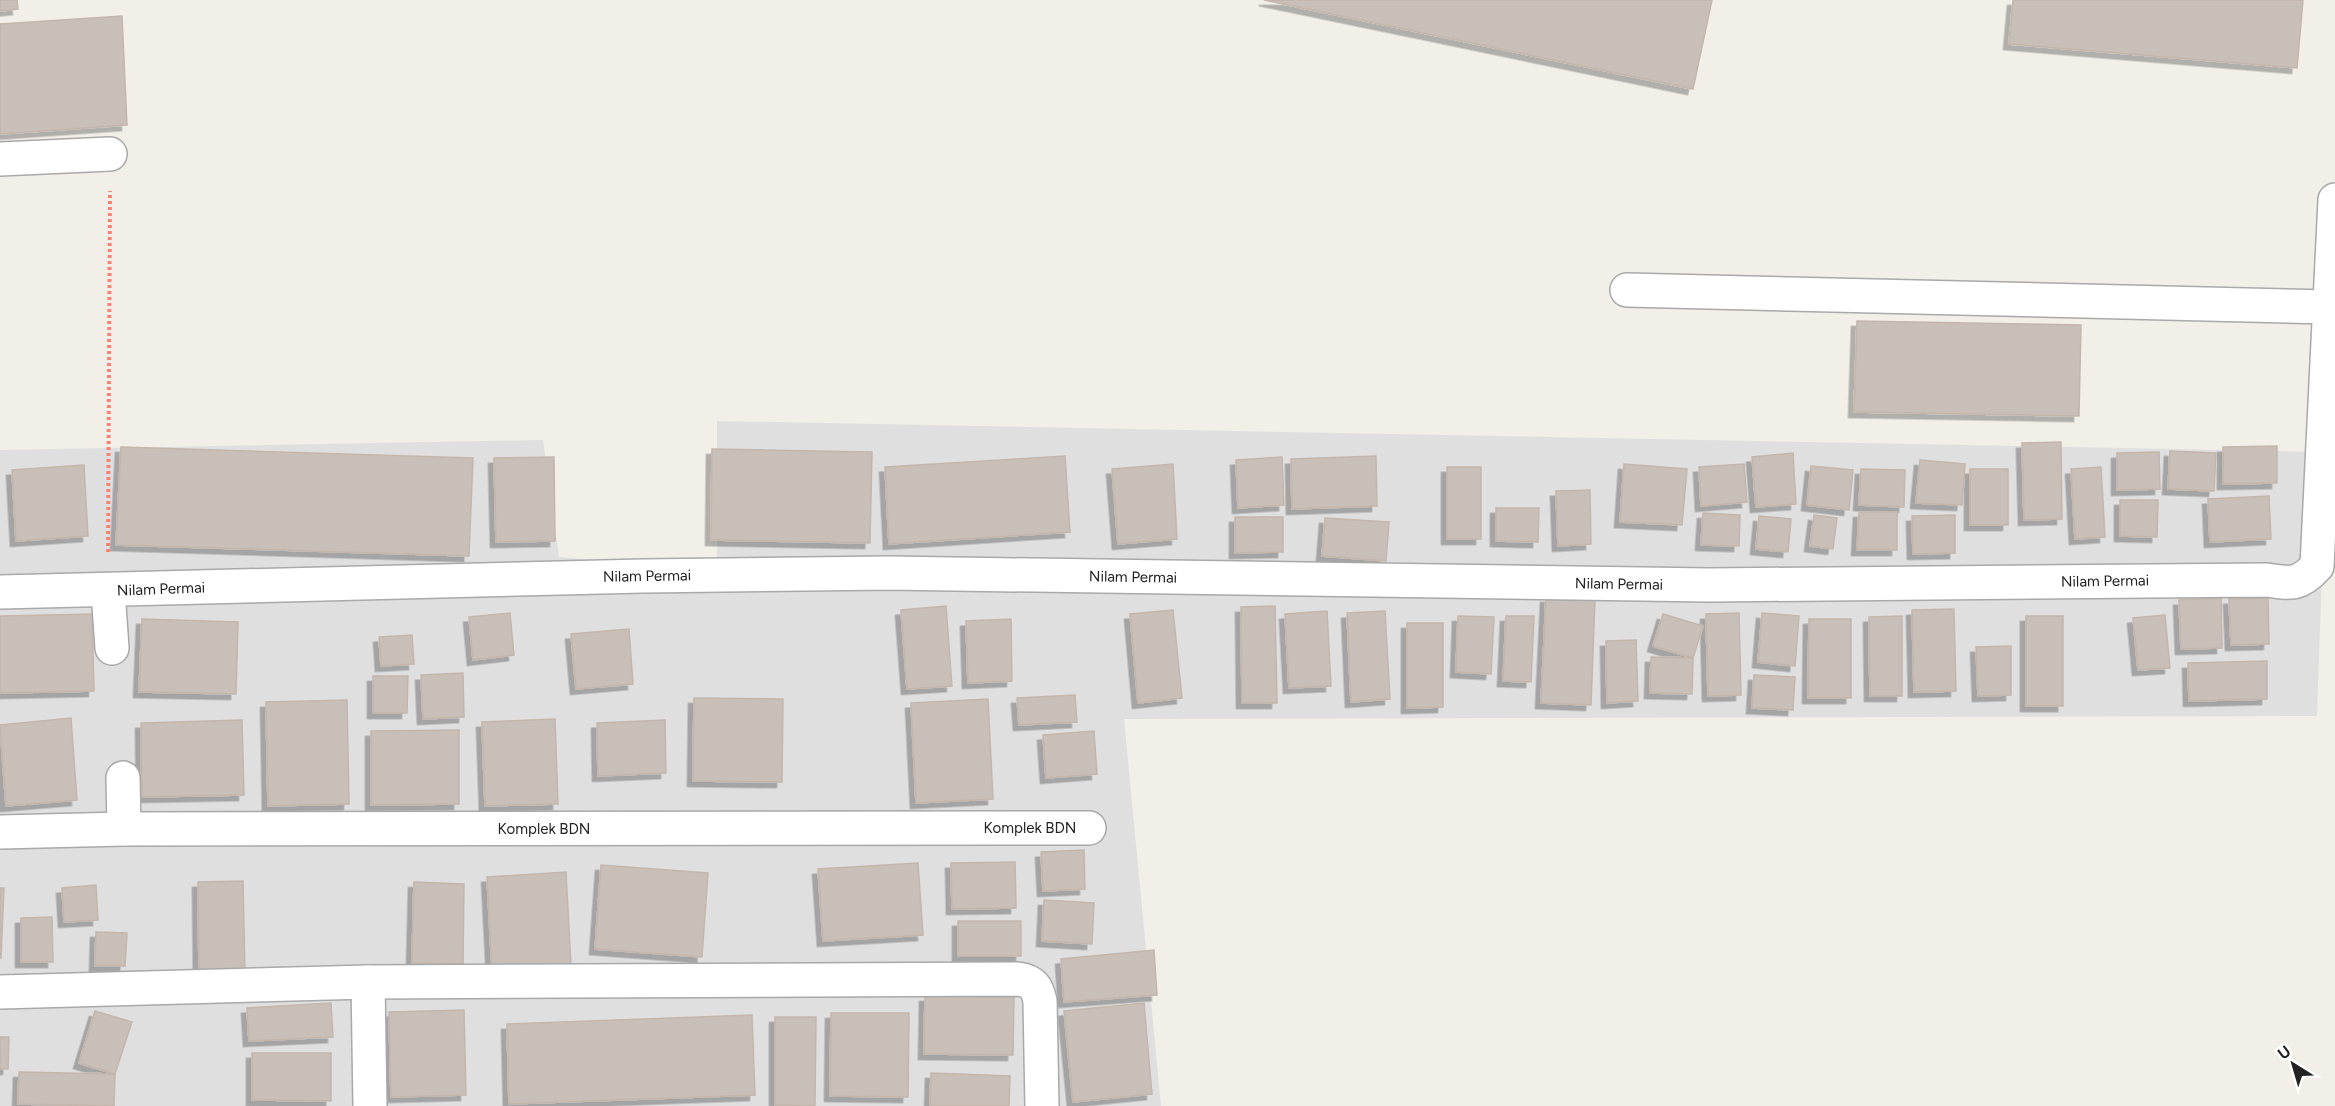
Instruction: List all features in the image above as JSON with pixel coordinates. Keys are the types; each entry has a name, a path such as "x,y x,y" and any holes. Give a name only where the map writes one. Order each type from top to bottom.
{"street":[{"path":"0,159 110,154"},
{"path":"1627,290 2329,307 2335,200"},
{"name":"Nilam Permai","path":"0,592 644,576 888,573 1709,585 2266,580 2290,584 2307,577 2317,566 2329,307"},
{"path":"108,591 112,648"},
{"path":"123,778 124,829"},
{"name":"Komplek BDN","path":"0,832 124,829 1089,828"},
{"path":"0,992 368,982 1018,979 1030,981 1037,988 1040,1001 1042,1106"},
{"path":"368,982 370,1106"}],"path":[{"path":"108,591 110,154"}],"shaded area":[{"path":"717,421 2326,452 2317,716 1124,719 1161,1106 0,1106 0,450 543,440 559,557 717,571"}],"building":[{"path":"0,0 17,0 18,9 0,11"},
{"path":"1264,0 1712,0 1693,89"},
{"path":"2013,0 2303,0 2297,68 2009,44"},
{"path":"122,16 127,125 0,134 0,24"},
{"path":"1857,321 2081,325 2079,416 1854,412"},
{"path":"2061,442 2062,519 2024,520 2022,443"},
{"path":"2277,446 2277,483 2223,484 2223,447"},
{"path":"121,447 473,458 469,556 116,545"},
{"path":"712,449 872,452 870,543 711,540"},
{"path":"2170,451 2216,453 2214,491 2168,489"},
{"path":"2159,452 2160,489 2117,490 2117,453"},
{"path":"1793,453 1796,504 1756,507 1752,457"},
{"path":"1065,456 1070,532 889,544 885,467"},
{"path":"1376,456 1377,506 1292,509 1291,459"},
{"path":"554,457 555,541 496,542 494,458"},
{"path":"1282,457 1284,505 1238,508 1236,460"},
{"path":"1920,460 1965,464 1962,505 1916,503"},
{"path":"1173,464 1177,539 1118,544 1112,469"},
{"path":"1624,464 1687,469 1682,525 1620,522"},
{"path":"1744,464 1747,502 1701,506 1699,467"},
{"path":"84,465 88,536 16,541 12,470"},
{"path":"1811,466 1853,470 1849,510 1807,505"},
{"path":"1447,467 1481,467 1481,539 1447,539"},
{"path":"2101,467 2105,537 2075,539 2071,469"},
{"path":"1861,469 1905,470 1904,507 1859,505"},
{"path":"1970,469 2008,469 2008,525 1970,525"},
{"path":"1590,490 1591,544 1558,546 1556,491"},
{"path":"2269,496 2271,539 2210,542 2208,499"},
{"path":"2120,500 2158,500 2157,537 2120,536"},
{"path":"1496,508 1539,508 1538,542 1496,541"},
{"path":"1859,512 1897,512 1897,550 1857,550"},
{"path":"1703,513 1740,515 1739,546 1701,545"},
{"path":"1814,515 1837,518 1833,549 1810,546"},
{"path":"1955,515 1955,553 1913,554 1912,516"},
{"path":"1759,516 1791,519 1788,552 1756,549"},
{"path":"1235,517 1283,517 1283,552 1235,553"},
{"path":"1325,518 1389,522 1386,561 1322,556"},
{"path":"1546,597 1595,599 1591,705 1541,703"},
{"path":"2221,598 2222,648 2181,649 2179,600"},
{"path":"2268,598 2269,644 2231,645 2229,599"},
{"path":"946,606 952,686 907,689 901,610"},
{"path":"1275,606 1277,703 1242,703 1241,607"},
{"path":"1954,609 1956,691 1914,692 1912,610"},
{"path":"1173,610 1182,698 1138,703 1130,614"},
{"path":"1327,611 1331,686 1289,688 1285,614"},
{"path":"1385,611 1390,699 1351,702 1347,613"},
{"path":"510,613 514,655 473,660 469,617"},
{"path":"1739,613 1741,695 1708,696 1706,614"},
{"path":"1762,613 1799,616 1795,666 1758,662"},
{"path":"92,614 94,691 0,693 0,616"},
{"path":"1663,614 1703,626 1693,658 1653,646"},
{"path":"2165,615 2170,668 2138,670 2133,618"},
{"path":"1458,616 1494,617 1491,674 1456,672"},
{"path":"1506,616 1534,616 1531,682 1503,681"},
{"path":"1902,616 1902,696 1870,696 1869,617"},
{"path":"2026,616 2063,616 2063,706 2026,706"},
{"path":"142,619 238,622 236,694 139,692"},
{"path":"1011,619 1012,681 968,683 966,621"},
{"path":"1809,619 1851,619 1851,698 1808,698"},
{"path":"1407,623 1443,623 1443,707 1407,708"},
{"path":"629,629 633,684 576,689 571,634"},
{"path":"412,635 414,664 381,666 379,637"},
{"path":"1636,640 1638,701 1607,703 1606,641"},
{"path":"2011,646 2011,695 1978,696 1976,647"},
{"path":"1651,657 1693,658 1692,694 1650,693"},
{"path":"2267,661 2267,699 2189,701 2188,663"},
{"path":"463,673 464,717 423,719 421,675"},
{"path":"1754,675 1795,677 1793,710 1752,708"},
{"path":"373,676 408,676 407,713 373,713"},
{"path":"1075,695 1077,722 1019,725 1017,698"},
{"path":"694,698 783,699 782,782 693,781"},
{"path":"988,699 993,799 916,803 911,703"},
{"path":"347,700 349,804 268,806 266,702"},
{"path":"71,718 77,800 6,806 0,725"},
{"path":"555,719 558,804 485,806 482,722"},
{"path":"242,720 244,795 142,797 141,723"},
{"path":"665,720 666,773 598,776 597,723"},
{"path":"459,730 459,804 371,805 371,731"},
{"path":"1094,731 1097,774 1046,778 1043,735"},
{"path":"1084,850 1085,889 1043,891 1041,852"},
{"path":"1015,862 1016,908 952,909 951,863"},
{"path":"918,863 923,935 823,941 818,869"},
{"path":"601,865 708,873 702,957 595,949"},
{"path":"566,872 571,966 492,971 487,877"},
{"path":"243,881 245,975 199,976 198,882"},
{"path":"414,882 464,884 463,964 412,963"},
{"path":"96,885 98,920 64,922 62,888"},
{"path":"0,888 4,888 1,958 0,958"},
{"path":"1044,900 1094,903 1092,944 1042,941"},
{"path":"52,917 53,962 21,962 21,918"},
{"path":"958,921 1021,921 1021,956 958,956"},
{"path":"96,932 127,933 125,966 95,966"},
{"path":"1154,950 1157,995 1064,1002 1061,959"},
{"path":"925,996 1014,997 1013,1055 924,1054"},
{"path":"331,1003 333,1037 249,1041 247,1008"},
{"path":"1144,1003 1152,1094 1073,1102 1064,1011"},
{"path":"464,1010 466,1095 391,1097 389,1012"},
{"path":"95,1011 132,1022 115,1074 79,1063"},
{"path":"831,1013 909,1013 908,1097 830,1096"},
{"path":"752,1015 755,1095 509,1104 507,1024"},
{"path":"775,1017 816,1017 815,1106 775,1105"},
{"path":"0,1037 9,1037 8,1069 0,1069"},
{"path":"252,1053 331,1053 331,1101 252,1100"},
{"path":"19,1072 115,1074 114,1106 18,1104"},
{"path":"931,1073 1010,1076 1009,1106 930,1106"}]}
